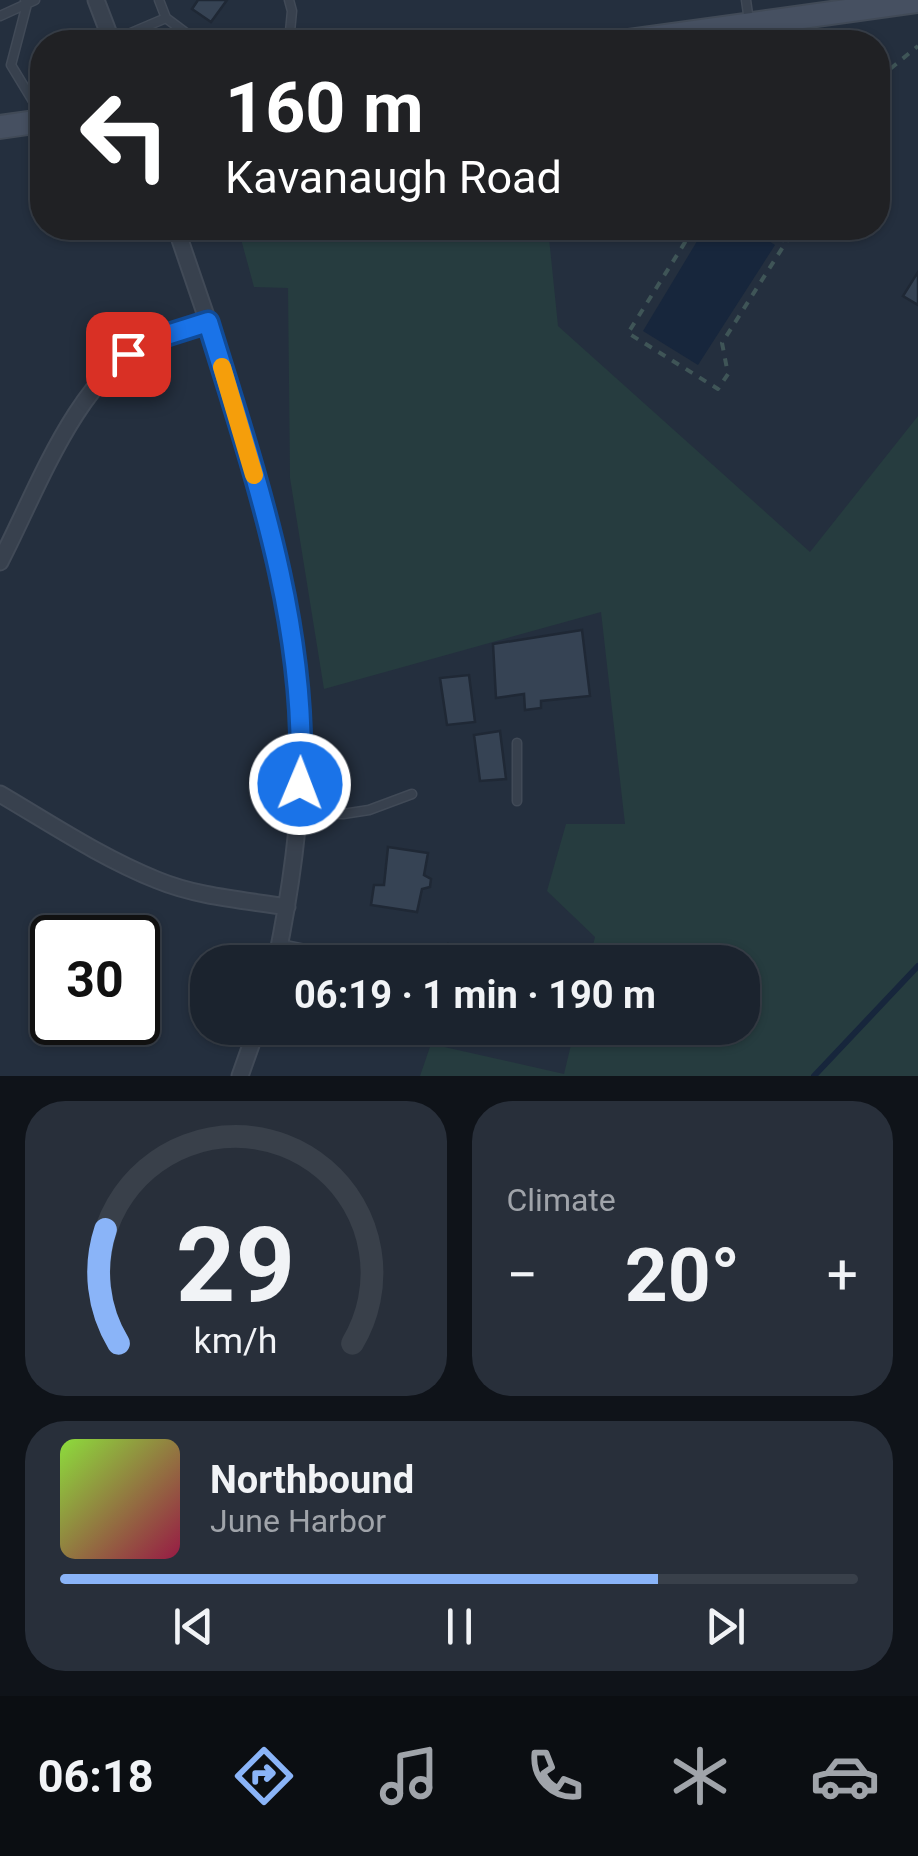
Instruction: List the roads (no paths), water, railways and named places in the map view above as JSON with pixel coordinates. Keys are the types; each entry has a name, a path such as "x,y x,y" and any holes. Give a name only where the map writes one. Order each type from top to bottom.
{"street":[{"path":"96,0 107,30"},
{"path":"712,30 918,1"},
{"path":"0,127 30,121"},
{"path":"180,240 250,460 284,591 297,683 301,756 298,813 280,944"},
{"path":"0,562 77,412 97,383 114,365 151,340 208,322"},
{"path":"0,794 160,882 287,907"},
{"path":"240,1076 251,1045"}],"lane":[{"path":"159,0 166,18 182,30"},
{"path":"289,0 290,30"},
{"path":"746,0 750,25"},
{"path":"0,16 29,1"},
{"path":"29,1 11,65 30,98"},
{"path":"139,30 166,18"},
{"path":"517,743 518,802"},
{"path":"298,813 369,810 412,794"},
{"path":"280,944 285,945"}],"water":[{"path":"698,240 767,240 775,245 698,365 643,331"}],"waterway":[{"path":"814,1076 918,966"}]}
